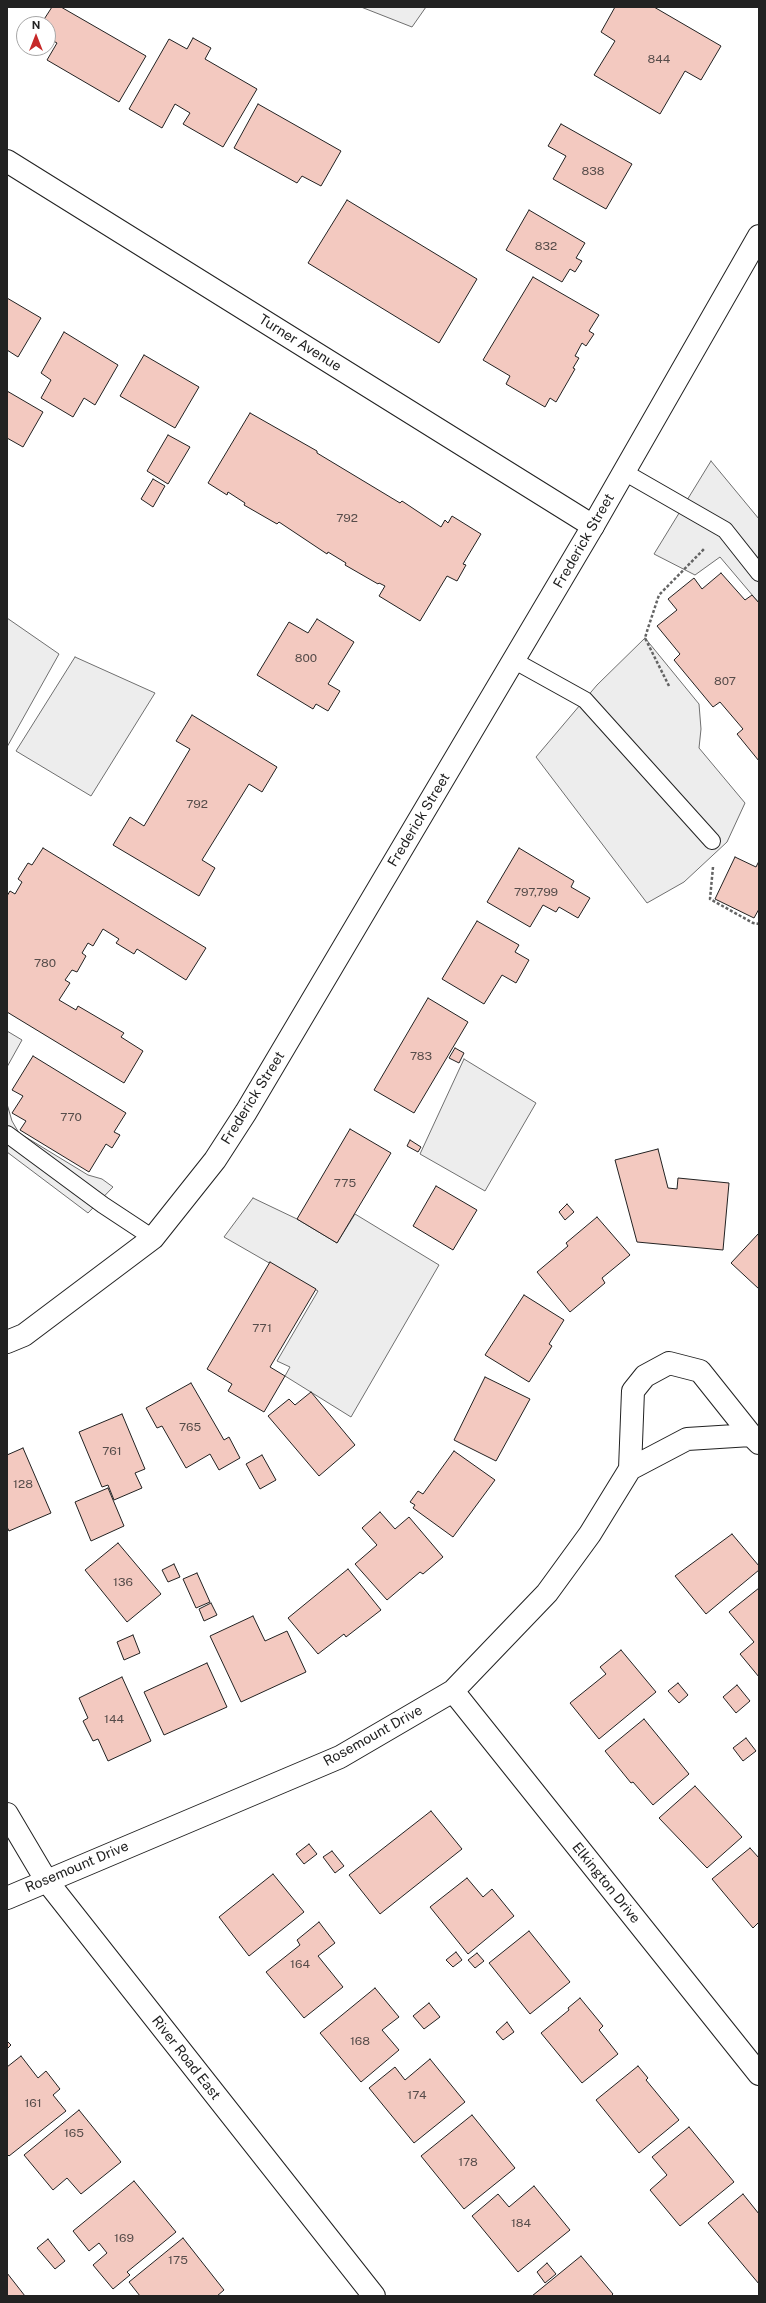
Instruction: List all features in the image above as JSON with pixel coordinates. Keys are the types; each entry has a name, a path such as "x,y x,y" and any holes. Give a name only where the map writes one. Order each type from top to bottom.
{"street":[{"name":"Turner Avenue","path":"7,161 593,526"},
{"name":"Frederick Street","path":"7,1342 24,1335 153,1238 215,1160 246,1112 593,526 759,236"},
{"name":"Rosemount Drive","path":"7,1898 46,1880 340,1757 453,1691 547,1593 590,1534 630,1469 633,1391 645,1376 669,1363 700,1371 755,1439"},
{"name":"Rosemount Drive","path":"630,1469 687,1439 755,1439"},
{"name":"Elkington Drive","path":"453,1691 759,2074"},
{"name":"River Road East","path":"7,1814 46,1880 374,2296"}],"lane":[{"path":"624,472 725,530 759,573"},
{"path":"514,660 585,700 712,841"},
{"path":"7,1134 103,1205 153,1238"}],"path":[{"path":"669,686 645,638 659,595 725,530"},
{"path":"712,841 714,854 710,899 753,923 759,924"}],"shaded area":[{"path":"361,7 426,7 412,27"},
{"path":"711,461 759,519 759,603 720,557 695,575 654,554"},
{"path":"7,618 59,654 7,747"},
{"path":"645,638 699,704 701,729 699,748 745,803 727,842 684,882 647,903 536,757 597,685"},
{"path":"75,657 155,693 91,796 16,751"},
{"path":"7,1031 22,1040 7,1067"},
{"path":"464,1059 536,1103 485,1191 420,1154"},
{"path":"7,1104 12,1121 19,1133 88,1175 102,1179 113,1187 88,1213 7,1152"},
{"path":"253,1198 297,1219 337,1243 355,1214 439,1265 351,1417 285,1376 290,1367 277,1361 318,1291 224,1237"}],"building":[{"path":"52,7 61,7 146,56 119,102 47,60 49,56 56,56 57,43 56,16 46,16"},
{"path":"615,7 654,7 721,46 701,80 685,71 660,114 594,75 615,41 601,32"},
{"path":"193,38 211,48 205,59 257,89 223,147 183,124 190,113 175,104 162,128 129,109 169,39 187,49"},
{"path":"258,104 341,151 321,186 302,176 297,183 234,148"},
{"path":"561,124 632,164 606,209 553,179 566,156 548,146"},
{"path":"347,200 477,279 439,343 308,263"},
{"path":"529,210 585,243 576,258 582,261 575,272 570,269 562,282 506,250"},
{"path":"533,277 599,315 589,331 594,334 586,346 582,343 575,356 579,358 573,368 575,369 556,402 550,398 545,407 506,384 510,376 483,360"},
{"path":"7,298 41,318 18,357 7,350"},
{"path":"64,332 118,365 95,405 84,398 73,417 41,398 51,380 41,373"},
{"path":"144,355 199,387 175,428 120,396"},
{"path":"7,391 43,412 23,447 7,438"},
{"path":"250,413 317,451 317,453 400,503 402,501 441,527 445,520 448,523 452,516 481,534 463,564 466,565 457,581 447,576 420,621 379,596 385,586 379,583 378,584 345,565 346,563 328,552 327,554 279,522 277,524 244,505 245,503 228,492 227,495 208,483"},
{"path":"168,435 190,447 168,484 147,471"},
{"path":"153,479 165,486 153,507 141,499"},
{"path":"721,573 745,600 752,595 759,603 759,761 737,734 743,729 720,702 713,707 674,660 680,654 657,626 677,610 668,599 694,578 702,589"},
{"path":"317,619 354,642 328,684 340,691 328,711 316,704 313,709 257,675 289,622 308,633"},
{"path":"192,715 277,767 262,792 249,784 202,860 215,868 199,896 113,845 130,817 144,826 190,749 176,741"},
{"path":"43,848 206,948 186,980 137,949 134,954 116,943 119,939 103,929 93,946 88,943 82,953 86,956 77,972 72,970 65,980 70,983 59,1000 76,1010 78,1006 124,1033 121,1037 143,1051 124,1083 7,1012 7,896 10,891 15,894 22,882 18,879 28,863 32,865"},
{"path":"519,848 574,881 571,887 590,898 578,918 559,907 556,912 543,905 530,927 487,902"},
{"path":"735,857 756,867 759,861 759,909 754,918 715,899"},
{"path":"477,921 519,945 515,952 529,960 516,983 502,975 484,1004 442,979"},
{"path":"428,998 468,1022 414,1113 374,1090"},
{"path":"455,1048 464,1053 459,1063 449,1058"},
{"path":"33,1056 126,1113 114,1132 120,1135 112,1148 106,1144 89,1172 20,1130 26,1121 12,1113 23,1096 12,1090"},
{"path":"350,1129 391,1153 337,1243 297,1219"},
{"path":"410,1140 421,1147 418,1152 407,1146"},
{"path":"658,1149 668,1188 677,1189 678,1178 729,1183 723,1250 637,1242 615,1160"},
{"path":"436,1186 477,1210 453,1250 413,1226"},
{"path":"567,1204 574,1212 565,1220 559,1212"},
{"path":"597,1217 630,1255 602,1278 605,1283 570,1312 537,1272 568,1246 566,1243"},
{"path":"759,1233 759,1289 731,1263"},
{"path":"270,1262 316,1289 270,1367 285,1376 264,1412 228,1391 232,1384 207,1369"},
{"path":"524,1295 564,1320 549,1344 552,1346 529,1382 485,1355"},
{"path":"485,1377 530,1399 496,1461 454,1440"},
{"path":"191,1383 224,1440 229,1437 240,1458 219,1470 210,1454 186,1468 162,1426 157,1428 146,1408"},
{"path":"311,1392 355,1445 319,1476 268,1416 289,1399 295,1405"},
{"path":"122,1414 145,1469 135,1473 142,1488 114,1500 108,1485 102,1487 79,1432"},
{"path":"23,1448 51,1513 9,1531 7,1527 7,1455"},
{"path":"454,1451 495,1480 453,1537 413,1508 415,1505 410,1502 418,1491 423,1494"},
{"path":"262,1455 276,1480 260,1489 246,1464"},
{"path":"108,1488 124,1526 91,1541 75,1502"},
{"path":"380,1512 395,1529 409,1517 443,1557 423,1574 420,1572 387,1600 355,1564 377,1545 362,1528"},
{"path":"732,1534 759,1566 759,1570 706,1614 675,1576"},
{"path":"118,1543 161,1594 127,1622 85,1570"},
{"path":"174,1564 180,1577 168,1582 162,1570"},
{"path":"348,1569 381,1610 346,1637 344,1634 318,1654 288,1618"},
{"path":"197,1573 210,1602 196,1608 183,1579"},
{"path":"759,1588 759,1677 740,1654 754,1642 729,1612"},
{"path":"211,1603 217,1615 204,1621 199,1609"},
{"path":"253,1616 265,1641 287,1631 306,1672 241,1702 210,1636"},
{"path":"133,1635 140,1653 124,1660 117,1642"},
{"path":"621,1650 656,1692 599,1739 570,1703 606,1674 600,1667"},
{"path":"207,1663 227,1707 164,1735 144,1692"},
{"path":"122,1677 151,1741 108,1761 98,1739 93,1741 83,1721 88,1718 79,1698"},
{"path":"678,1683 688,1695 679,1703 668,1691"},
{"path":"737,1685 750,1701 736,1713 723,1697"},
{"path":"644,1719 689,1774 653,1805 633,1782 631,1783 605,1751"},
{"path":"746,1738 756,1751 743,1761 733,1748"},
{"path":"695,1786 742,1837 707,1868 659,1818"},
{"path":"431,1811 462,1849 380,1914 349,1875"},
{"path":"309,1844 317,1854 304,1864 296,1854"},
{"path":"750,1848 759,1858 759,1922 753,1928 712,1879"},
{"path":"332,1851 344,1866 335,1873 323,1857"},
{"path":"273,1874 304,1912 249,1956 219,1917"},
{"path":"467,1878 483,1897 492,1889 514,1916 468,1954 430,1907"},
{"path":"319,1922 335,1943 318,1956 343,1987 304,2018 266,1972 300,1945 297,1940"},
{"path":"529,1931 570,1982 530,2014 489,1963"},
{"path":"456,1952 462,1960 453,1967 446,1960"},
{"path":"477,1953 484,1961 475,1968 468,1960"},
{"path":"375,1988 399,2017 382,2030 399,2050 361,2082 320,2033"},
{"path":"580,1998 603,2026 599,2030 618,2054 582,2083 541,2033 569,2010 568,2008"},
{"path":"429,2003 440,2017 424,2029 413,2016"},
{"path":"507,2022 514,2032 503,2040 496,2032"},
{"path":"7,2041 11,2045 7,2049"},
{"path":"21,2056 38,2078 46,2071 60,2089 53,2095 66,2111 9,2156 7,2154 7,2067"},
{"path":"430,2059 465,2102 414,2143 369,2088 395,2067 405,2080"},
{"path":"638,2066 648,2078 646,2080 679,2120 639,2153 596,2100"},
{"path":"79,2110 121,2162 81,2194 67,2178 53,2190 24,2155"},
{"path":"472,2115 515,2168 464,2209 421,2156"},
{"path":"689,2127 734,2182 680,2226 650,2190 667,2175 652,2157"},
{"path":"134,2181 176,2232 127,2272 130,2275 113,2289 93,2265 107,2253 99,2243 89,2251 73,2231"},
{"path":"534,2186 570,2230 518,2272 472,2216 498,2194 509,2207"},
{"path":"743,2194 759,2214 759,2284 708,2223"},
{"path":"183,2238 224,2290 217,2296 140,2296 129,2282"},
{"path":"48,2239 65,2261 55,2269 37,2248"},
{"path":"581,2256 613,2294 611,2296 532,2296"},
{"path":"547,2263 556,2274 545,2283 537,2272"},
{"path":"7,2273 25,2296 7,2296"}]}
